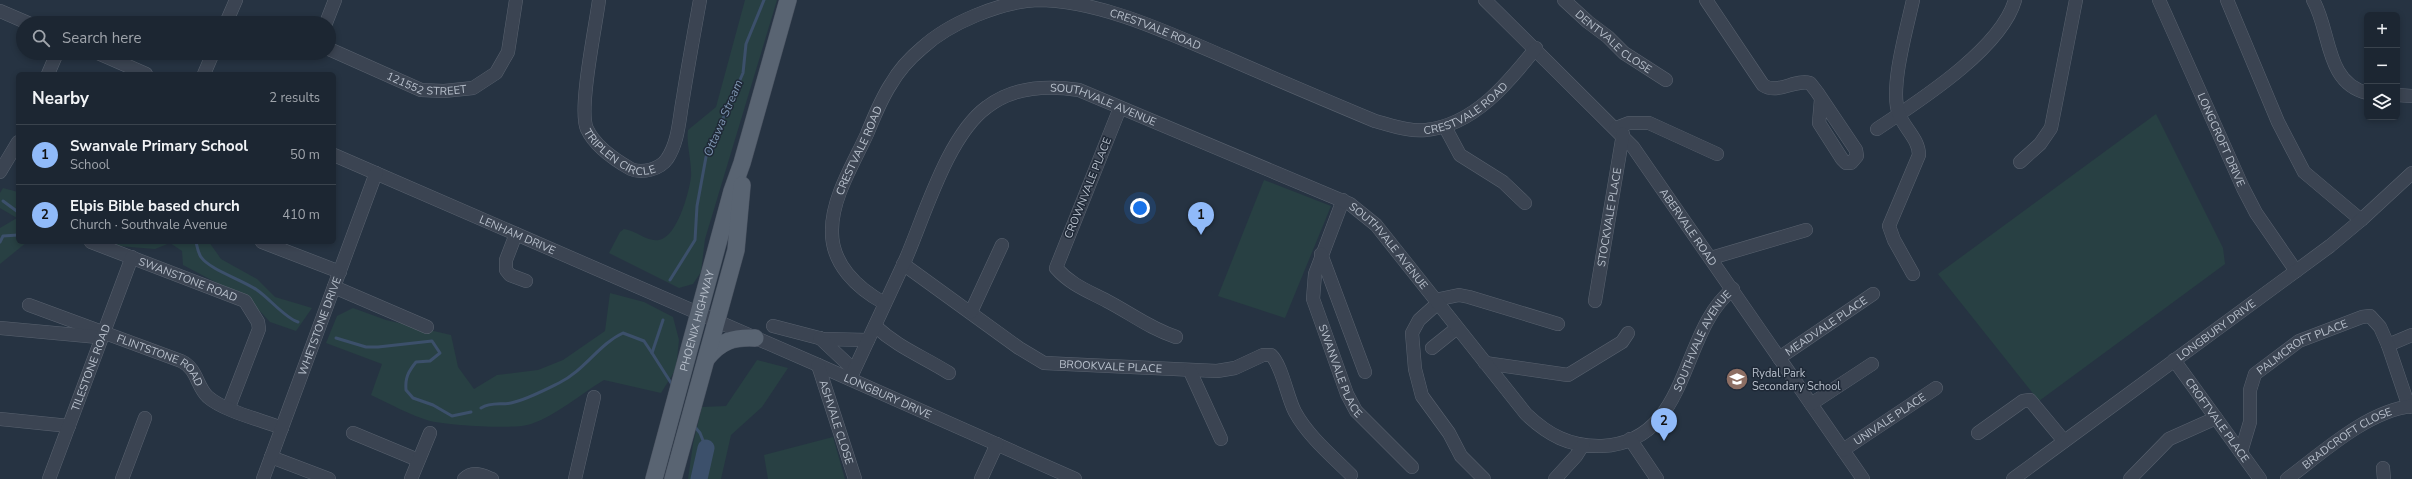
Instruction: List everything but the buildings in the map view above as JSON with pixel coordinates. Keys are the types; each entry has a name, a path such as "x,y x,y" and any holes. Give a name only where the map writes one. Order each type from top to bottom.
{"main road":[{"name":"PHOENIX HIGHWAY","path":"654,479 700,314 724,217 736,175 742,163 788,0"},
{"name":"PHOENIX HIGHWAY","path":"673,479 736,250 742,163"},
{"path":"705,360 716,346 725,341 732,338 755,338"}],"street":[{"path":"229,16 236,0"},
{"path":"329,16 335,0"},
{"name":"121552 STREET","path":"336,52 421,90 444,91 473,88 496,73 508,52 516,0"},
{"name":"TRIPLEN CIRCLE","path":"599,0 584,106 586,127 591,136 621,163 634,170 647,171 656,168 666,161 676,140 700,0"},
{"name":"CRESTVALE ROAD","path":"884,304 869,295 852,280 841,265 832,230 835,210 842,190 890,84 905,64 923,46 941,34 964,21 999,7 1036,0 1058,1 1114,13 1190,42 1374,121 1403,129 1425,130 1445,127 1468,116 1493,96 1512,78 1536,48"},
{"name":"ABERVALE ROAD","path":"1486,0 1619,131 1645,162 1863,479"},
{"name":"DENTVALE CLOSE","path":"1564,0 1588,22 1608,37 1624,53 1666,80"},
{"path":"1706,0 1763,85 1774,89 1803,82 1810,83 1821,99"},
{"path":"1913,0 1899,69 1896,96 1899,114 1916,143 1919,154 1889,226 1894,240 1913,274"},
{"path":"1877,128 1915,104 1960,69 2007,19 2015,0"},
{"path":"2020,162 2040,144 2051,128 2076,0"},
{"name":"LONGCROFT DRIVE","path":"2159,0 2243,188 2256,213 2296,271"},
{"path":"2227,0 2278,122 2304,172 2361,220"},
{"path":"2313,0 2320,16 2336,66 2343,81 2355,89 2364,92"},
{"path":"0,11 16,18"},
{"path":"49,72 54,60"},
{"path":"114,60 141,72"},
{"path":"205,72 210,60"},
{"name":"SOUTHVALE AVENUE","path":"852,374 903,264 957,139 986,107 1007,95 1043,87 1079,90 1343,200 1376,225 1526,414 1540,427 1555,437 1583,445 1610,445 1630,439 1656,421 1670,404 1712,310 1722,297 1733,288"},
{"path":"2400,95 2412,96"},
{"path":"1896,96 1915,104"},
{"name":"CROWNVALE PLACE","path":"1120,108 1056,268 1075,286 1108,302 1146,326 1176,337"},
{"path":"1619,131 1629,123 1649,124 1716,154"},
{"path":"1445,127 1460,155 1502,182 1524,203"},
{"name":"STOCKVALE PLACE","path":"1596,301 1619,131"},
{"path":"0,172 16,145"},
{"name":"LENHAM DRIVE","path":"336,156 700,314"},
{"name":"WHETSTONE DRIVE","path":"263,479 376,172"},
{"name":"LONGBURY DRIVE","path":"2013,479 2296,271 2361,220 2412,173"},
{"name":"SWANVALE PLACE","path":"1343,200 1321,254 1315,274 1313,299 1347,394 1362,418 1412,467"},
{"path":"1711,258 1806,230"},
{"path":"516,234 506,260 506,270 510,275 526,281"},
{"name":"SWANSTONE ROAD","path":"96,244 238,297 245,301 253,312 259,329 228,407"},
{"path":"267,244 340,272"},
{"path":"971,312 1002,245"},
{"name":"SWANVALE PLACE","path":"1321,254 1364,372"},
{"name":"TILESTONE ROAD","path":"49,479 132,257"},
{"name":"BROOKVALE PLACE","path":"903,264 1030,356 1044,363 1190,371 1218,371 1235,368 1268,354 1274,358 1294,408 1308,430 1351,475"},
{"path":"334,287 427,327"},
{"name":"MEADVALE PLACE","path":"1779,358 1873,294"},
{"path":"1484,479 1460,456 1450,433 1422,396 1415,369 1412,332 1419,320 1437,302 1459,296 1469,297 1558,324"},
{"name":"FLINTSTONE ROAD","path":"29,305 103,335 188,364 196,374 208,396 228,407 282,428"},
{"name":"LONGBURY DRIVE","path":"700,314 818,365 852,374 997,444 1075,479"},
{"name":"PALMCROFT PLACE","path":"2241,452 2250,422 2251,381 2261,368 2312,334 2362,317 2370,316 2380,326 2410,407"},
{"path":"773,326 820,338 868,340"},
{"path":"875,326 906,351 922,356 949,373"},
{"name":"FLINTSTONE ROAD","path":"0,328 103,335"},
{"path":"1432,348 1458,328"},
{"path":"1485,363 1568,375 1622,342 1628,333"},
{"path":"2388,345 2412,335"},
{"path":"820,338 852,374"},
{"name":"CROFTVALE PLACE","path":"2174,360 2260,479"},
{"path":"1811,404 1872,364"},
{"name":"ASHVALE CLOSE","path":"818,365 854,479"},
{"path":"1190,371 1221,439"},
{"name":"UNIVALE PLACE","path":"1843,450 1936,388"},
{"path":"575,479 594,397"},
{"path":"1978,433 2023,401 2030,400 2064,441"},
{"name":"BRADCROFT CLOSE","path":"2287,479 2340,439 2371,420 2389,412 2410,407"},
{"path":"122,479 145,418"},
{"path":"2130,479 2169,439 2216,418"},
{"path":"0,419 69,426"},
{"path":"353,433 418,460"},
{"path":"411,479 430,433"},
{"path":"1630,439 1657,479"},
{"path":"981,479 997,444"},
{"path":"1555,479 1583,445"},
{"path":"271,458 329,479"},
{"path":"464,479 470,474 476,473 492,479"}],"green space":[{"path":"745,0 777,0 705,239 701,272 693,284 679,288 609,253 620,232 624,229 646,238 659,240 665,237 677,223 685,203 691,177 688,130 716,107"},
{"path":"2156,114 2223,248 2225,264 2039,401 1938,274"},
{"path":"1264,180 1331,206 1285,318 1218,296"},
{"path":"3,188 16,191 16,217 0,208 0,193"},
{"path":"16,219 16,244 25,244 0,264 0,228"},
{"path":"112,244 168,244 155,249 118,246"},
{"path":"172,244 210,244 221,259 257,279 275,297 312,308 296,331 270,322 244,294 219,284 183,265 182,251"},
{"path":"610,293 644,302 673,317 679,340 676,369 661,393 604,380 550,415 541,420 523,426 496,427 451,424 430,421 415,416 371,395 382,364 326,343 337,316 353,308 386,320 451,335 458,367 474,389 497,375 538,370 563,360 605,331"},
{"path":"757,360 788,368 762,407 731,435 721,479 688,479 693,444 702,407 726,406"},
{"path":"833,437 845,479 768,479 764,455"}],"waterway":[{"name":"Ottawa Stream","path":"670,280 695,240 697,206 706,157 743,73 746,44 764,0"},
{"path":"3,201 16,211"},
{"path":"0,242 3,236 16,235"},
{"path":"196,244 200,255 205,262 219,271 244,282 257,290 282,312 298,322"},
{"name":"Ottawa Stream","path":"663,320 652,353 673,386"},
{"path":"481,408 492,404 517,402 559,383 576,372 606,344 623,333 644,341 652,353"},
{"path":"336,338 366,347 432,341 440,353 430,361 416,362 408,375 406,390 413,398 433,405 452,416 471,412"},
{"name":"Ottawa Stream","path":"695,427 700,433 706,448"},
{"name":"Ottawa Stream","path":"699,479 706,448"}],"place":[{"name":"Swanvale Primary School","path":"1201,235"},
{"name":"Rydal Park Secondary School","path":"1737,379"},
{"name":"Elpis Bible based church","path":"1664,441"}]}
